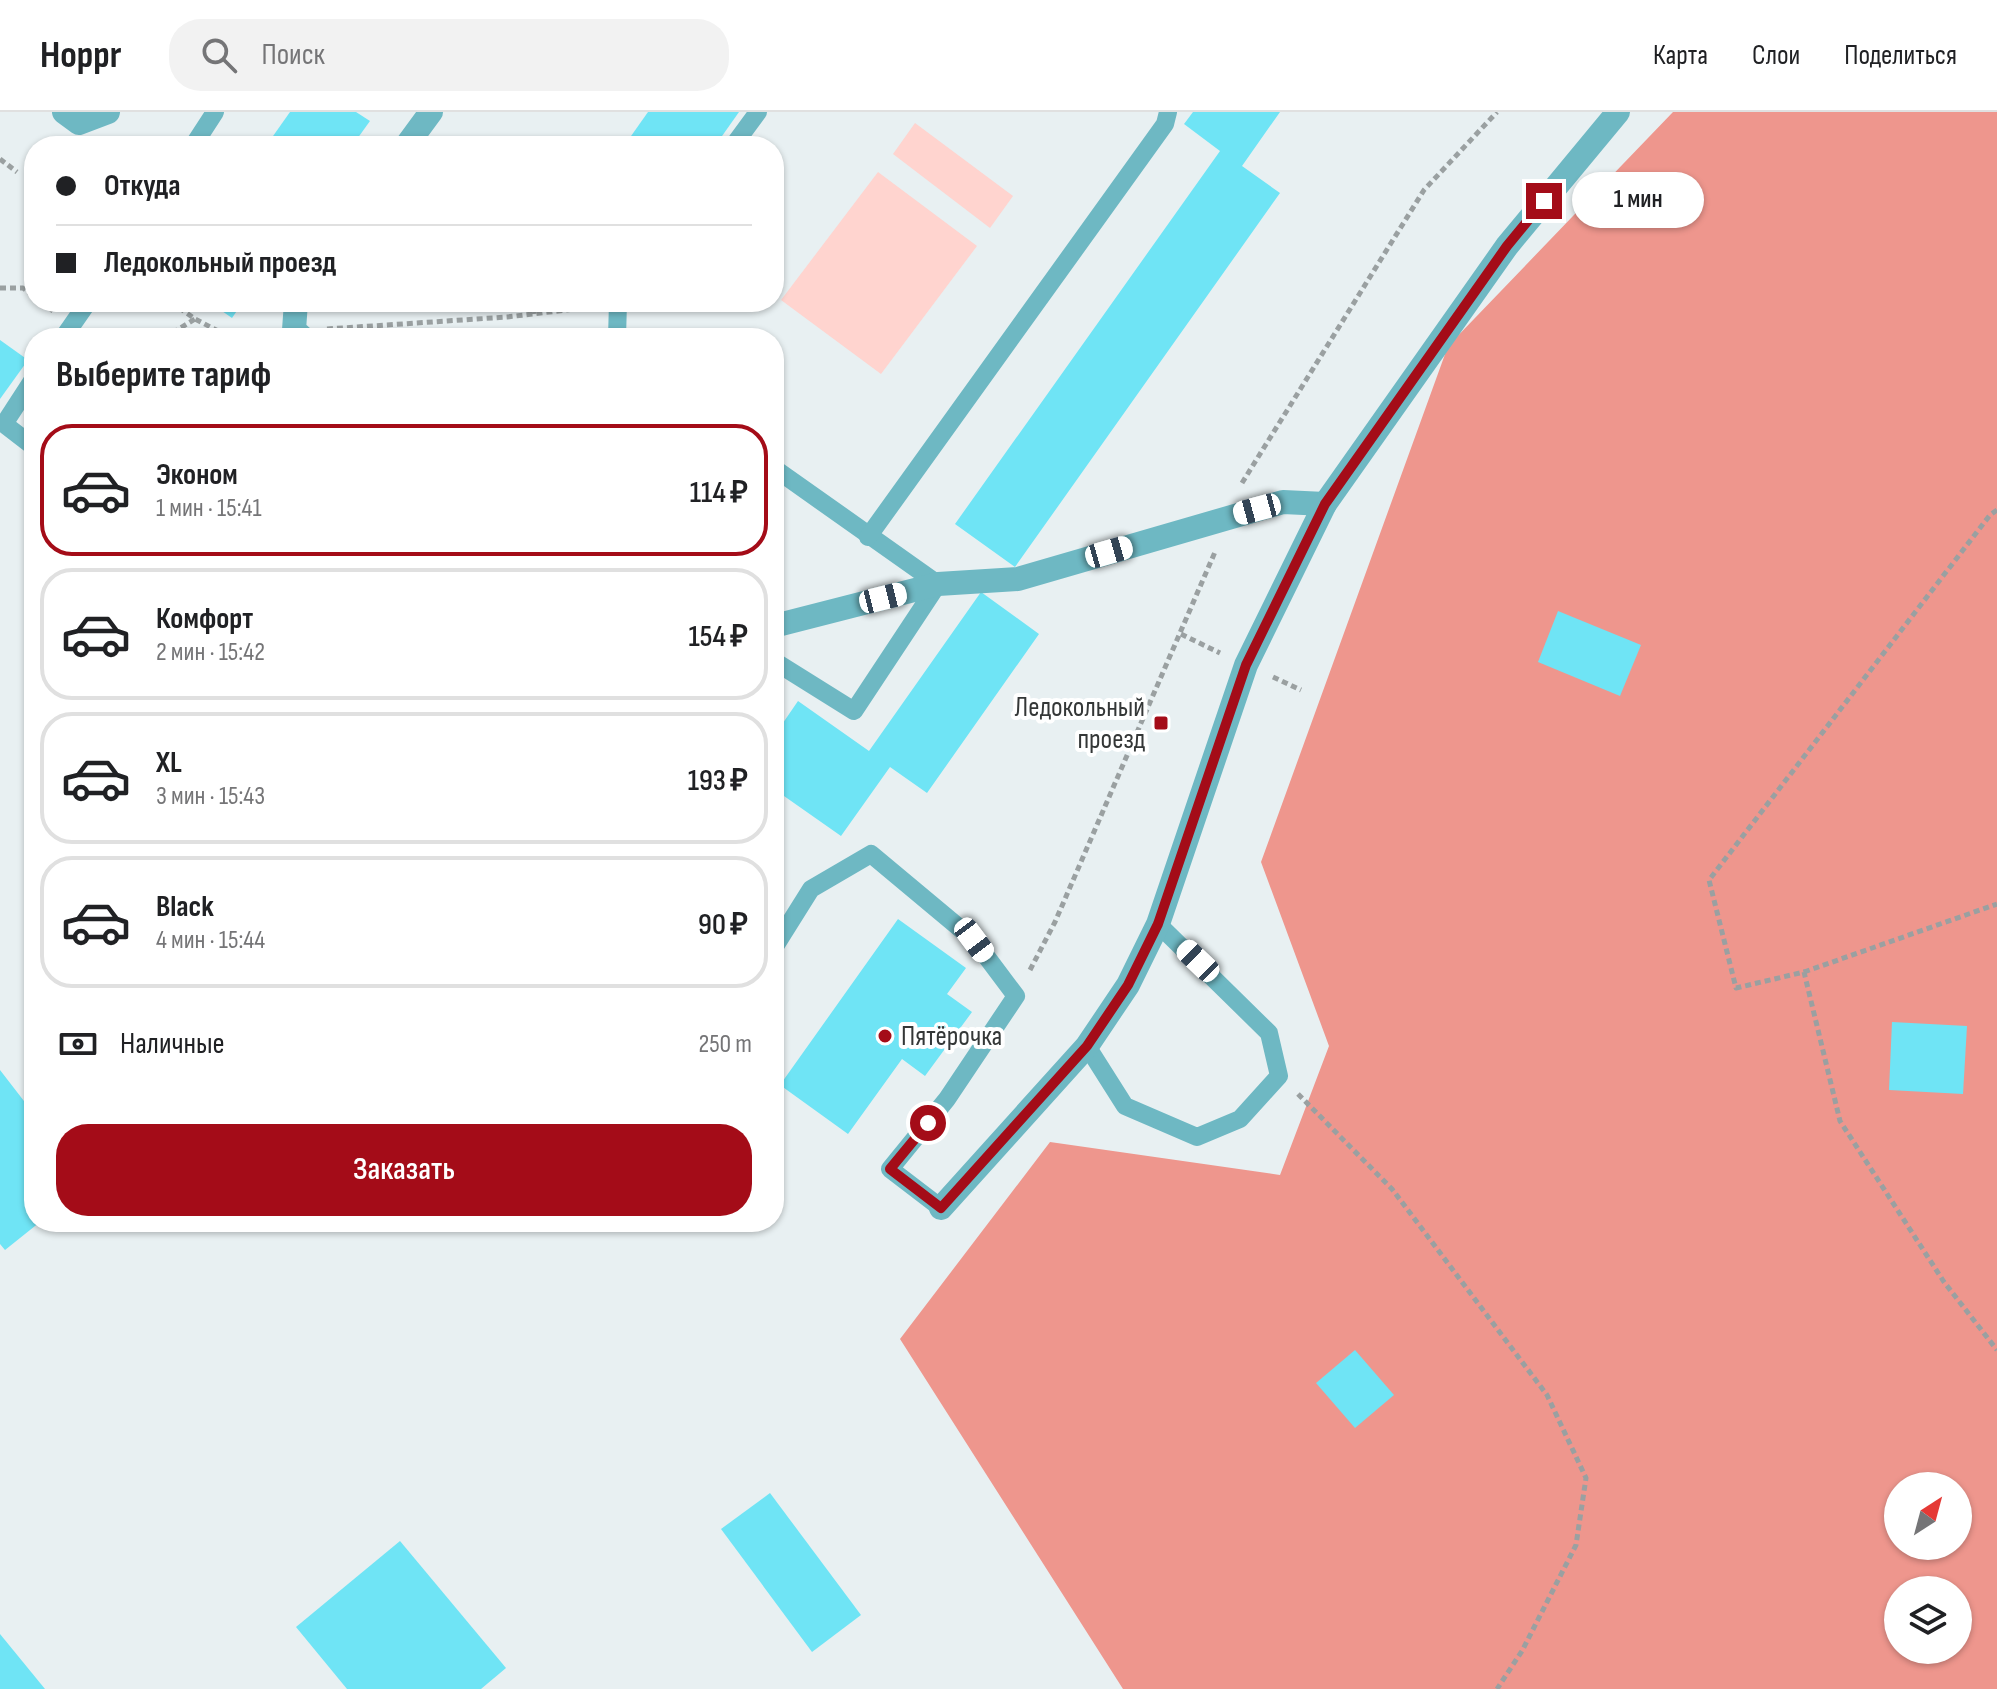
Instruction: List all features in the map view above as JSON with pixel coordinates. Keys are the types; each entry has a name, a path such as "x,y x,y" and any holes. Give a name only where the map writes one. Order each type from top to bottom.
{"street":[{"path":"64,112 79,123 108,112"},
{"path":"413,136 431,112"},
{"path":"941,1208 1087,1046 1128,985 1158,924 1246,665 1325,504 1507,246 1618,112"},
{"path":"784,623 938,584 1018,579 1283,502 1325,504"}],"lane":[{"path":"199,136 215,112"},
{"path":"740,136 758,112"},
{"path":"868,537 1165,124 1168,112"},
{"path":"24,393 4,424 24,439"},
{"path":"784,475 938,584 854,711 784,667"},
{"path":"784,932 811,889 871,854 974,940 1016,996 947,1099 890,1169 941,1208"},
{"path":"1087,1046 1125,1106 1197,1137 1240,1119 1279,1076 1269,1033 1158,924"}],"path":[{"path":"0,159 17,172"},
{"path":"0,288 24,289"},
{"path":"185,312 212,328"},
{"path":"348,328 549,312"},
{"path":"180,328 195,319"},
{"path":"1995,513 1709,880 1736,988 1804,972 1997,904"},
{"path":"1804,972 1840,1121 1944,1282 1997,1350"},
{"path":"1279,1076 1392,1189 1547,1395 1586,1478 1576,1545 1522,1651 1497,1689"}],"shaded area":[{"path":"1673,112 1997,112 1997,1689 1123,1689 900,1339 1050,1142 1280,1175 1329,1046 1261,862 1448,346"},
{"path":"915,123 1013,196 990,228 893,154"},
{"path":"878,172 977,246 881,374 784,302 784,296"}],"building":[{"path":"290,112 356,112 370,121 359,136 273,136"},
{"path":"648,112 739,112 722,136 631,136"},
{"path":"1193,112 1280,112 1242,166 1280,193 1015,567 955,524 1220,151 1184,124"},
{"path":"0,340 24,357 24,366 0,399"},
{"path":"981,592 1039,634 927,793 890,767 841,836 784,796 784,721 798,701 869,751"},
{"path":"1558,611 1641,645 1620,696 1538,662"},
{"name":"Пятёрочка","path":"898,919 966,968 947,994 972,1012 925,1076 902,1059 848,1134 784,1088 784,1079"},
{"path":"1892,1022 1967,1026 1963,1094 1889,1090"},
{"path":"0,1070 24,1101 24,1232 28,1232 5,1250 0,1244"},
{"path":"1355,1350 1394,1395 1355,1428 1316,1383"},
{"path":"770,1493 861,1615 812,1652 721,1529"},
{"path":"400,1541 506,1668 481,1689 347,1689 296,1627"},
{"path":"0,1634 45,1689 0,1689"}],"place":[{"name":"Ледокольный проезд","path":"1161,723"},
{"name":"Пятёрочка","path":"885,1036"}],"route":[{"path":"928,1123 890,1169 941,1208 1087,1046 1128,985 1158,924 1246,665 1325,504 1507,246 1544,201"}]}
